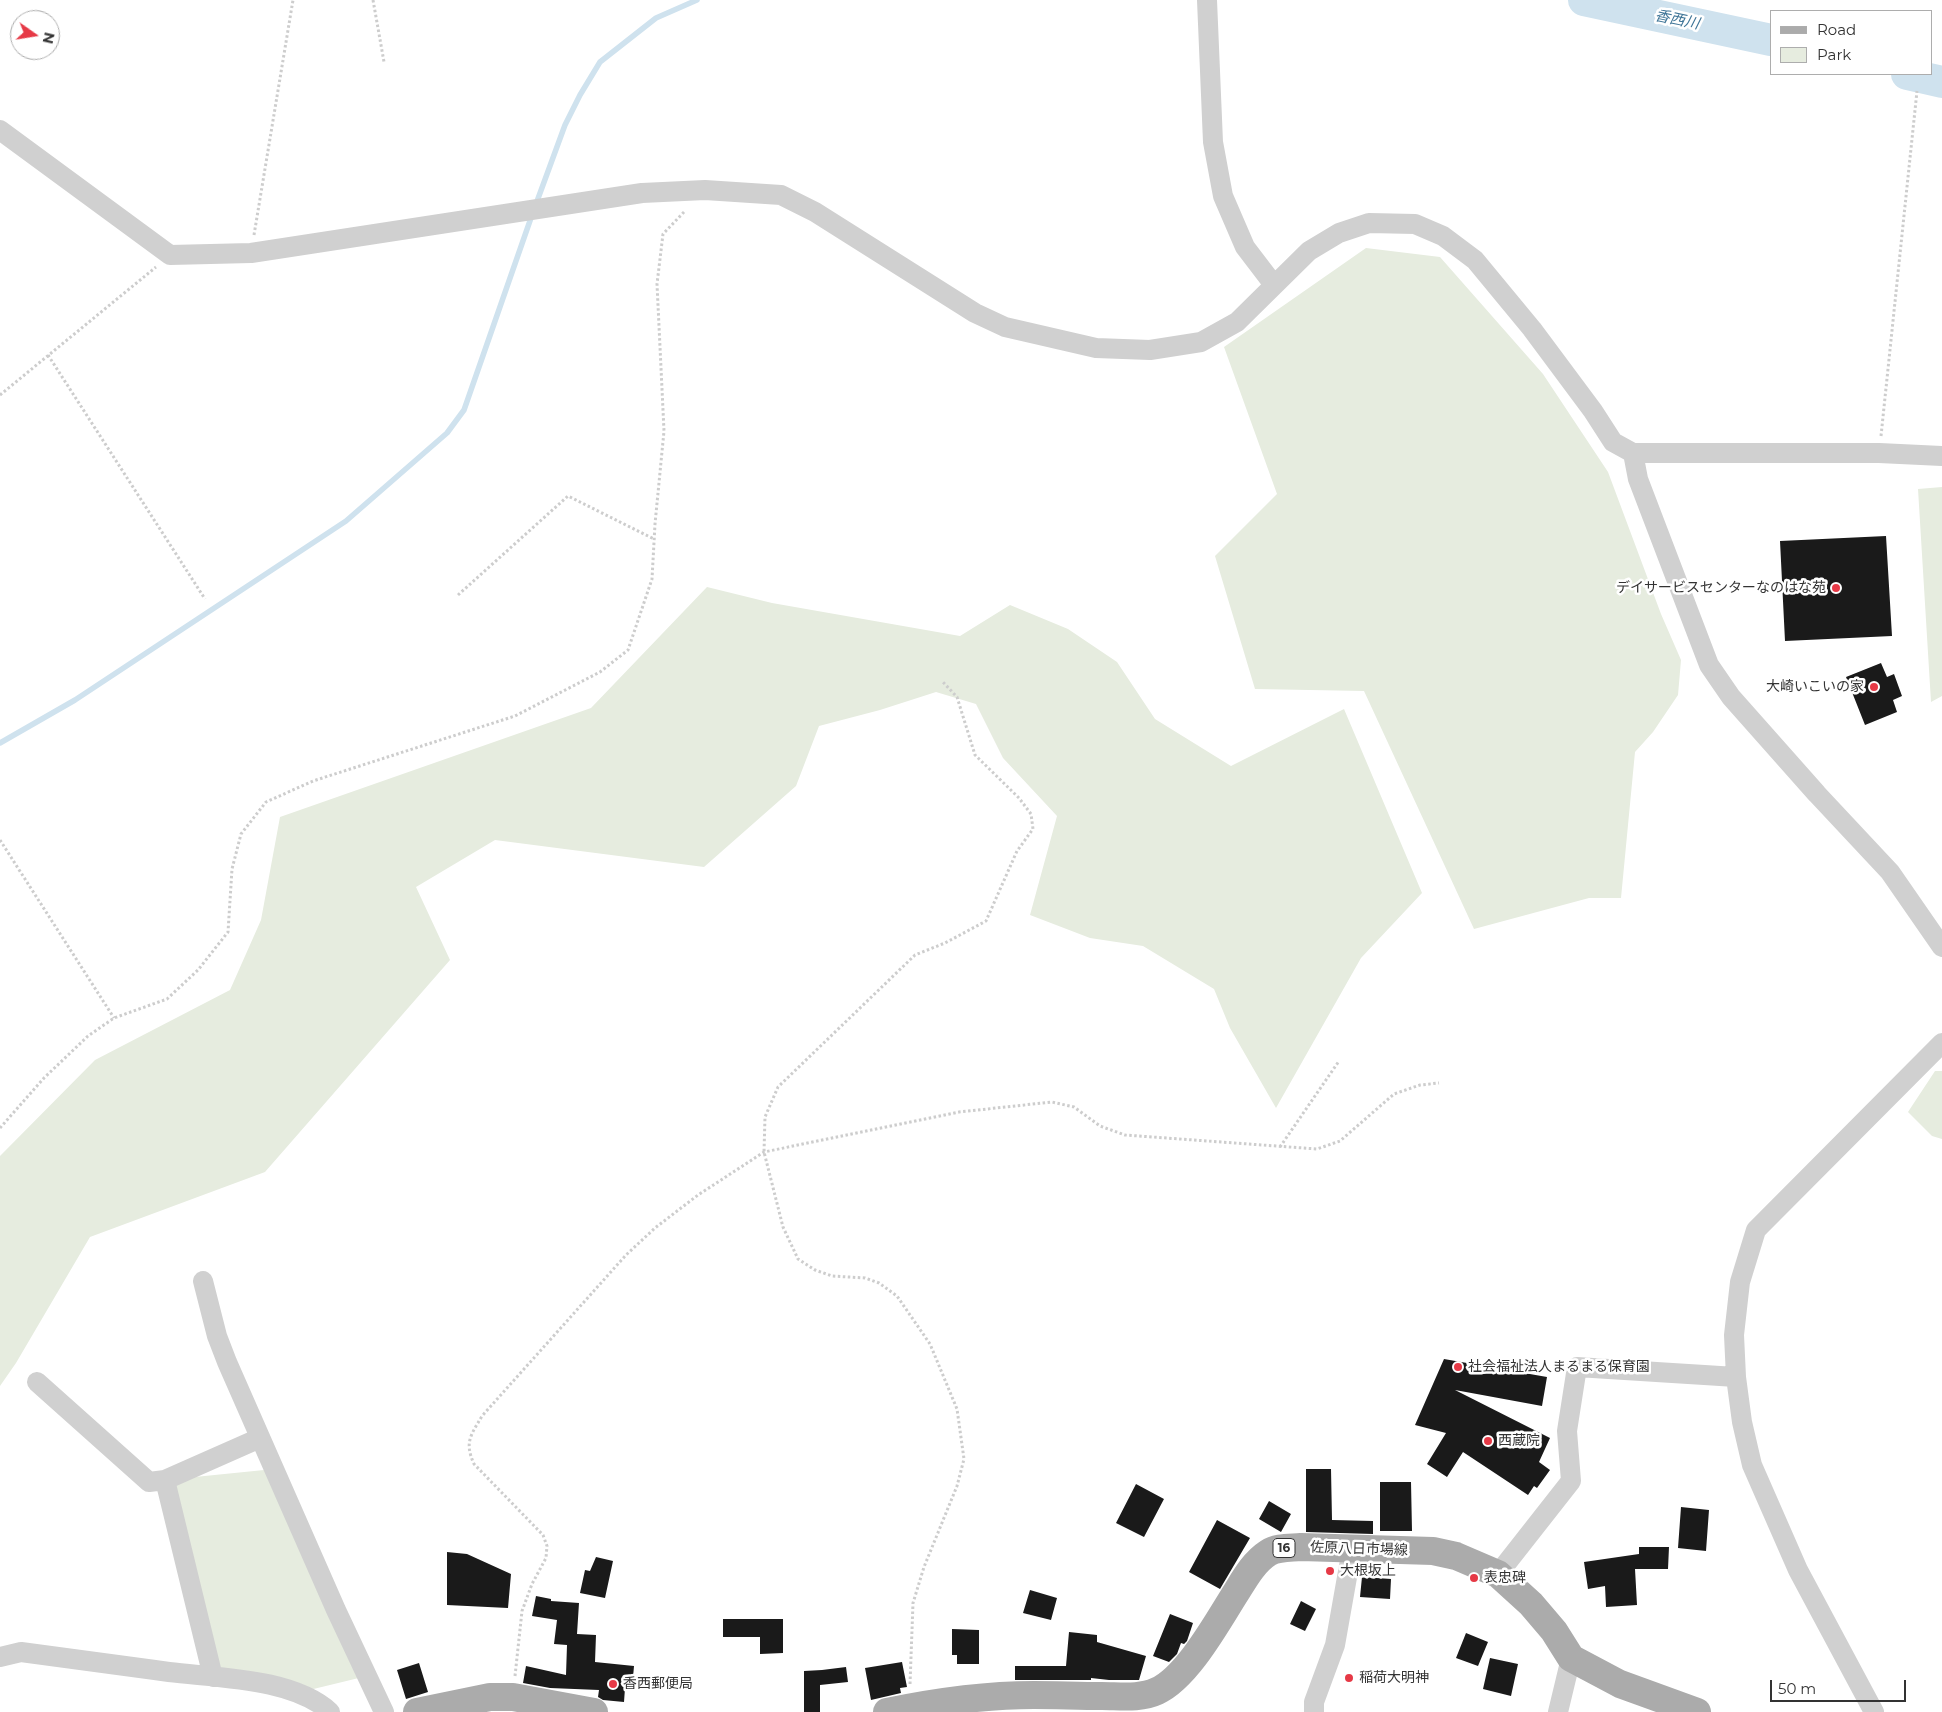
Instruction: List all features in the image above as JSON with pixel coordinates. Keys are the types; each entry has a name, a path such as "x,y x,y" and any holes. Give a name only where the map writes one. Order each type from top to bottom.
{"main road":[{"name":"佐原八日市場線","path":"898,1710 995,1704 1033,1695 1140,1696 1158,1691 1171,1682 1185,1667 1209,1635 1248,1573 1259,1560 1268,1553 1279,1549 1301,1547 1433,1551 1456,1556 1498,1574 1531,1604 1554,1632 1571,1658 1620,1684 1697,1712"},
{"path":"417,1712 490,1697 513,1697 594,1712"}],"street":[{"path":"1207,0 1213,142 1223,196 1244,247 1274,284"},
{"path":"0,130 170,255 251,253 642,193 705,190 781,195 815,212 975,313 1005,327 1096,348 1150,350 1201,342 1237,322 1310,251 1339,233 1369,223 1415,224 1443,236 1475,260 1532,329 1614,442 1633,453 1879,453 1942,456"},
{"path":"1633,453 1638,479 1709,665 1731,698 1890,872 1942,947"},
{"path":"1874,1712 1798,1570 1752,1465 1742,1422 1736,1377 1734,1335 1740,1282 1756,1230 1942,1043"},
{"path":"203,1281 217,1336 336,1610 384,1712"},
{"path":"1498,1574 1571,1481 1567,1431 1577,1367 1736,1377"},
{"path":"37,1382 150,1482 165,1480 260,1438"},
{"path":"165,1480 213,1678"},
{"path":"1314,1712 1314,1702 1336,1645 1352,1549"},
{"path":"0,1657 21,1652 213,1678 248,1679 297,1693 323,1705 330,1712"},
{"path":"1558,1712 1571,1658"}],"path":[{"path":"251,253 293,0"},
{"path":"372,0 384,62"},
{"path":"1879,453 1917,91"},
{"path":"0,1128 50,1072 88,1036 114,1018 167,999 198,970 228,932 232,869 241,834 266,802 313,781 515,716 600,672 628,650 652,578 664,431 657,284 663,234 705,190"},
{"path":"0,395 170,255"},
{"path":"48,355 205,599"},
{"path":"458,595 568,496 654,539"},
{"path":"898,1710 913,1604 924,1567 957,1486 964,1459 957,1409 930,1344 897,1296 880,1283 865,1278 832,1276 815,1270 798,1259 783,1227 764,1152 765,1117 778,1087 915,955 945,943 986,921 1017,851 1033,828 1031,814 1019,798 975,755 957,697 942,681"},
{"path":"0,840 114,1018"},
{"path":"1280,1147 1339,1061"},
{"path":"513,1697 520,1647 522,1611 532,1584 546,1558 547,1546 542,1535 474,1464 468,1451 470,1436 482,1416 626,1255 655,1228 698,1195 764,1152 959,1112 1052,1102 1074,1107 1100,1126 1125,1135 1317,1150 1340,1141 1394,1094 1420,1085 1438,1083"}],"green space":[{"path":"1366,248 1440,257 1543,374 1608,472 1661,614 1681,660 1678,695 1653,732 1635,752 1621,898 1589,898 1474,929 1364,691 1255,689 1215,556 1277,494 1224,347"},
{"path":"1942,487 1942,696 1931,702 1918,489"},
{"path":"707,587 772,603 960,636 1010,605 1068,629 1117,662 1155,719 1231,766 1344,709 1422,893 1361,958 1276,1108 1230,1028 1214,989 1143,946 1090,938 1030,915 1057,816 1003,758 976,704 936,692 880,710 819,726 796,786 704,867 495,840 416,887 450,960 265,1172 90,1237 16,1363 0,1386 0,1156 95,1060 230,990 261,920 280,817 591,708"},
{"path":"1935,1071 1942,1071 1942,1139 1932,1136 1908,1112"},
{"path":"274,1469 367,1676 297,1693 213,1677 165,1480"}],"building":[{"name":"デイサービスセンターなのはな苑","path":"1886,536 1892,636 1785,641 1780,541"},
{"name":"大崎いこいの家","path":"1881,663 1887,677 1894,674 1902,696 1893,700 1897,712 1865,725 1846,677"},
{"path":"1444,1359 1547,1377 1542,1406 1455,1390 1550,1438 1539,1462 1550,1470 1537,1488 1534,1486 1528,1495 1463,1452 1447,1477 1427,1464 1446,1433 1415,1425"},
{"path":"1306,1469 1331,1469 1332,1520 1373,1521 1373,1534 1306,1532"},
{"path":"1380,1482 1411,1482 1412,1531 1380,1531"},
{"path":"1136,1484 1164,1499 1144,1537 1116,1523"},
{"path":"1269,1501 1291,1514 1281,1532 1259,1519"},
{"path":"1681,1507 1709,1510 1706,1551 1678,1548"},
{"path":"1217,1520 1250,1538 1220,1589 1189,1572"},
{"path":"1639,1547 1669,1547 1668,1569 1635,1569 1637,1605 1606,1607 1605,1586 1588,1589 1584,1562 1639,1554"},
{"path":"447,1552 467,1554 511,1574 508,1608 447,1605"},
{"path":"596,1557 613,1561 605,1598 580,1593 585,1570 590,1571"},
{"path":"1362,1577 1391,1579 1390,1599 1360,1597"},
{"path":"1030,1590 1057,1598 1051,1620 1023,1613"},
{"path":"536,1596 551,1599 551,1601 579,1603 577,1634 596,1635 595,1662 634,1666 632,1689 625,1688 624,1702 603,1700 598,1697 599,1690 550,1688 523,1683 526,1666 566,1675 567,1645 554,1644 557,1620 532,1616"},
{"path":"1301,1601 1316,1609 1305,1631 1290,1624"},
{"path":"1170,1614 1193,1623 1187,1641 1184,1644 1181,1643 1177,1654 1169,1662 1153,1656"},
{"path":"723,1619 783,1619 783,1653 760,1654 760,1637 723,1637"},
{"path":"952,1629 979,1630 979,1664 957,1664 957,1655 952,1655"},
{"path":"1069,1632 1097,1635 1097,1642 1146,1656 1139,1680 1091,1678 1091,1680 1015,1680 1015,1666 1066,1666"},
{"path":"1466,1633 1488,1642 1478,1666 1456,1658"},
{"path":"1490,1658 1518,1664 1511,1696 1483,1689"},
{"path":"902,1662 907,1687 900,1688 901,1693 871,1700 865,1668"},
{"path":"419,1663 428,1692 406,1699 397,1670"},
{"path":"846,1667 848,1682 820,1685 820,1712 804,1712 804,1671"}],"waterway":[{"path":"536,204 565,125 600,62 656,18 697,0"},
{"name":"香西川","path":"1584,0 1770,40"},
{"name":"香西川","path":"1911,75 1942,82"},
{"path":"0,743 75,700 346,521 447,433 464,410 532,215"}],"place":[{"name":"デイサービスセンターなのはな苑","path":"1836,588"},
{"name":"大崎いこいの家","path":"1874,687"},
{"name":"社会福祉法人まるまる保育園","path":"1458,1367"},
{"name":"西蔵院","path":"1488,1441"},
{"name":"大根坂上","path":"1330,1571"},
{"name":"表忠碑","path":"1474,1578"},
{"name":"稲荷大明神","path":"1349,1678"},
{"name":"香西郵便局","path":"613,1684"}]}
